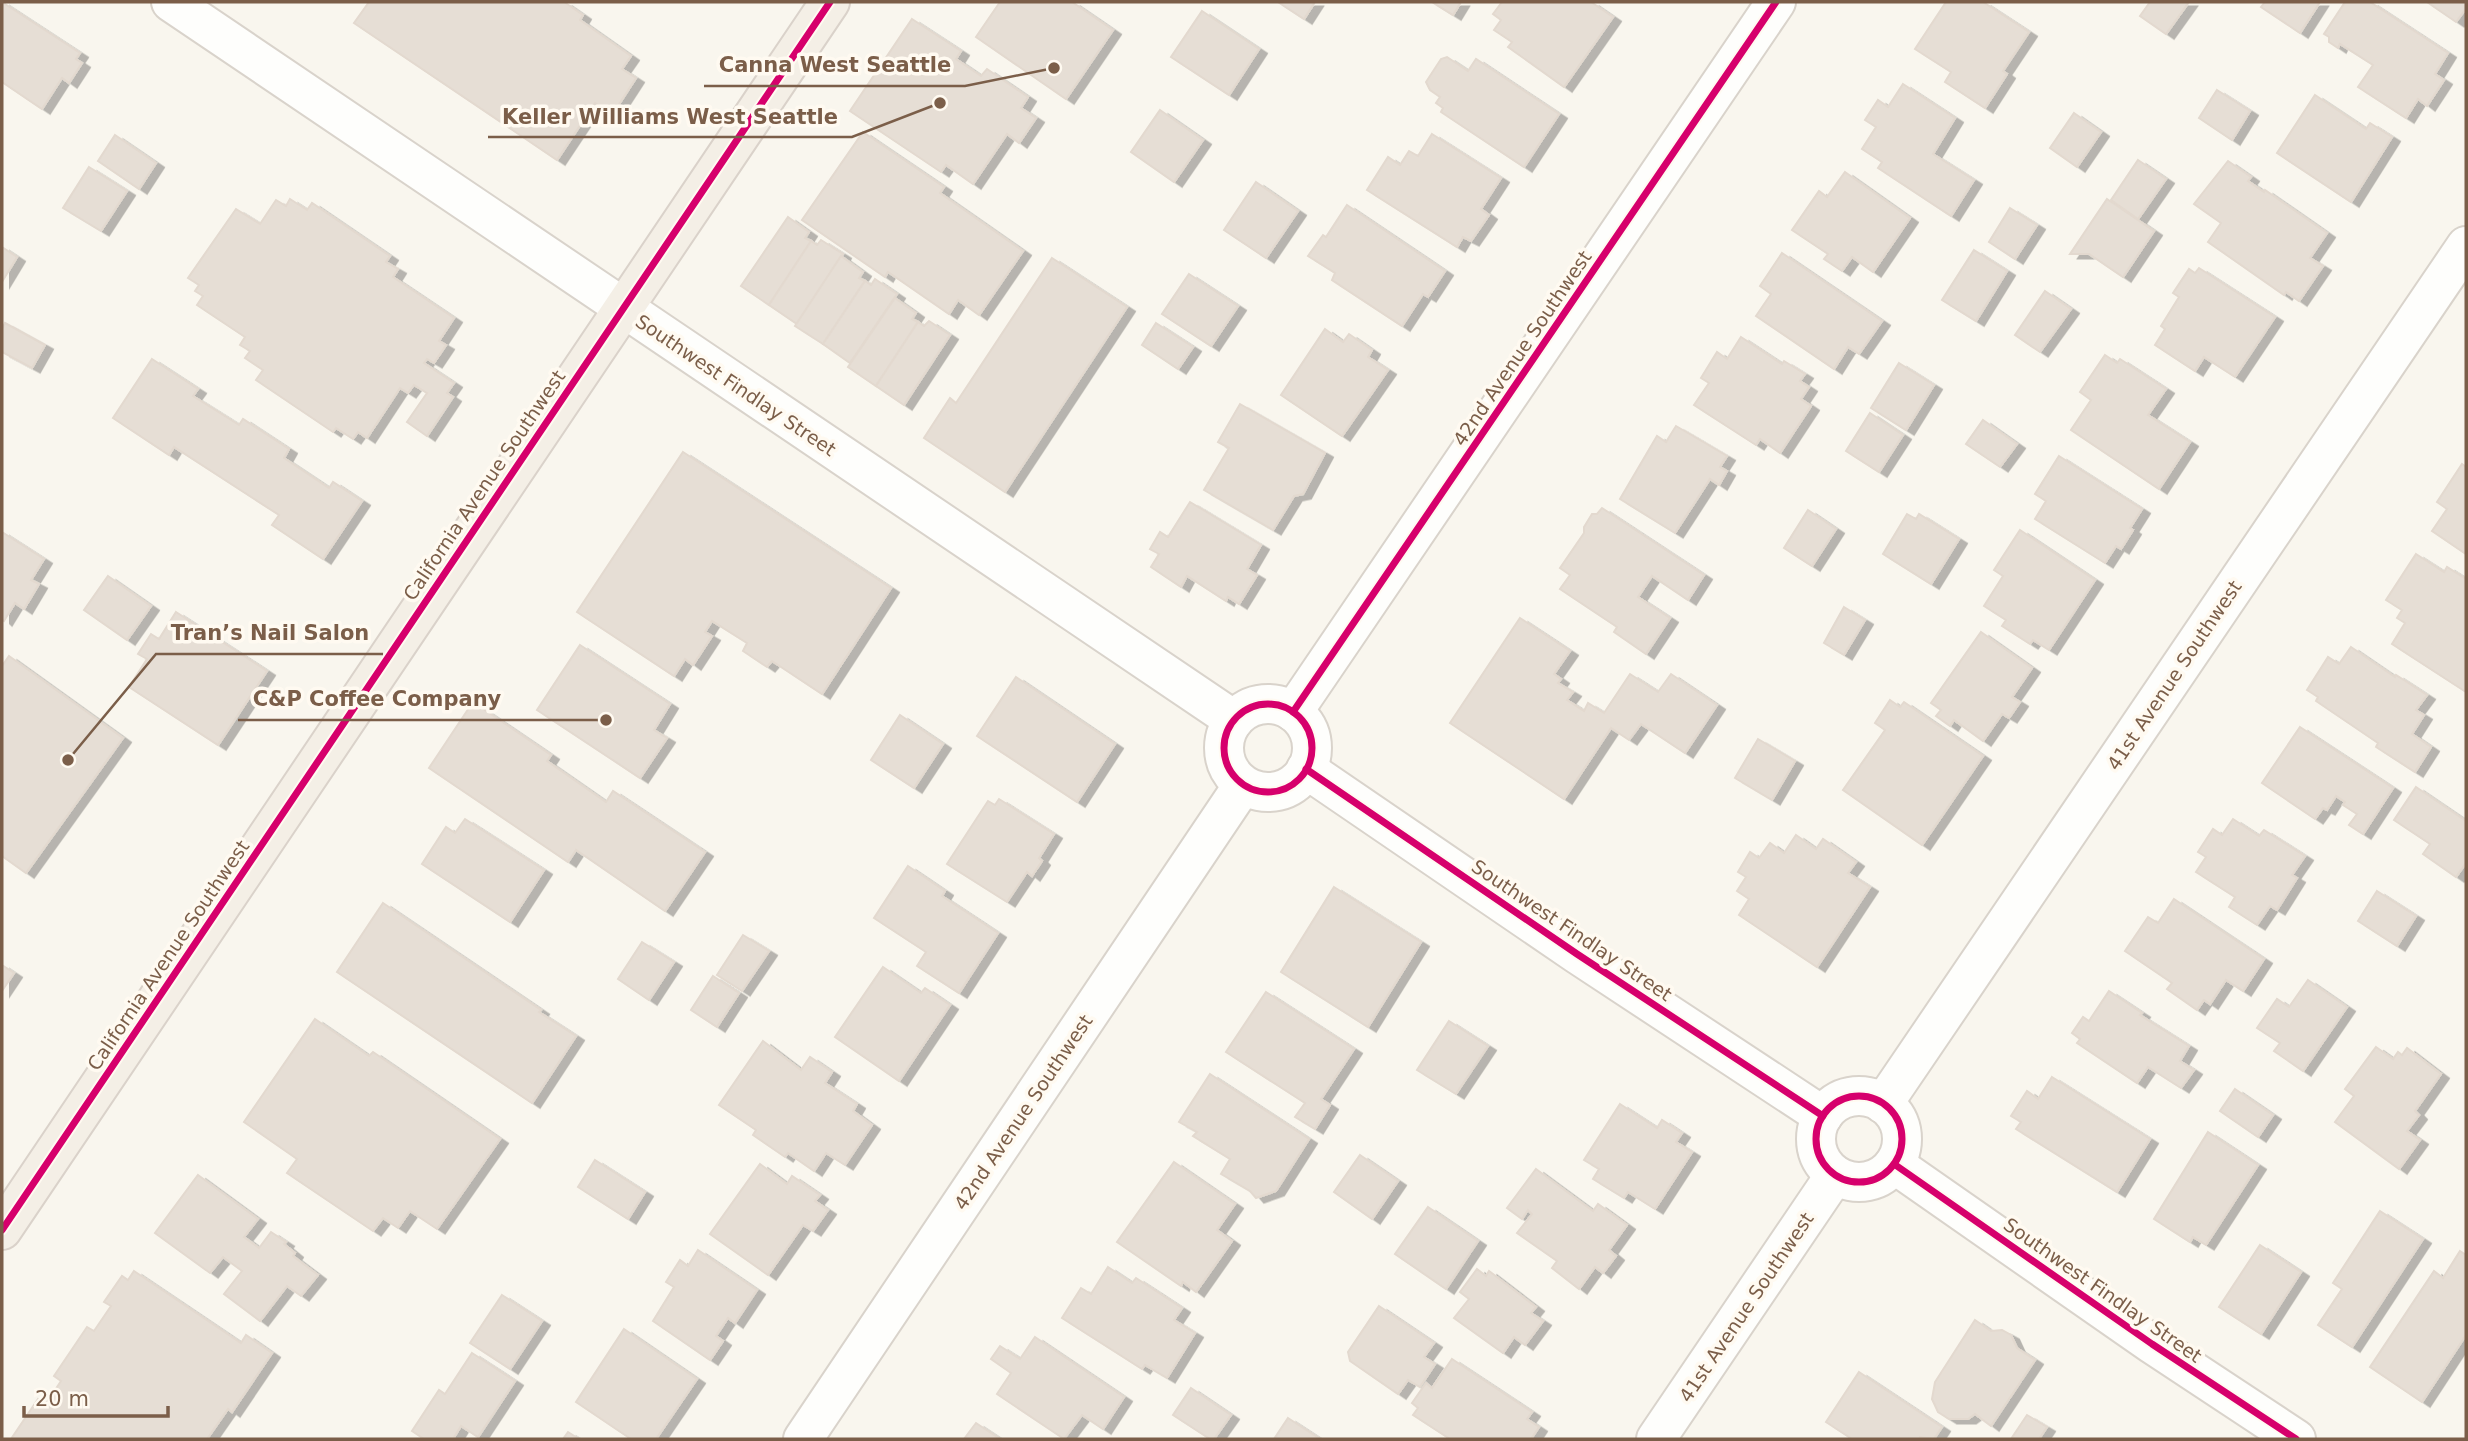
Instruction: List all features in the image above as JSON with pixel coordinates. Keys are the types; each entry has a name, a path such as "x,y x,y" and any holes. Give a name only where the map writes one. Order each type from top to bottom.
{"main road":[{"name":"California Avenue Southwest","path":"2,1230 830,2"}],"street":[{"name":"Southwest Findlay Street","path":"170,2 1234,720"},
{"name":"42nd Avenue Southwest","path":"1293,712 1776,2"},
{"name":"41st Avenue Southwest","path":"1883,1104 2466,246"},
{"path":"1259,704 1273,704 1293,712 1306,726 1311,739 1312,753 1300,778 1289,787 1276,791 1243,785 1227,763 1224,748 1227,733 1234,720 1245,710 1259,704"},
{"name":"Southwest Findlay Street","path":"1306,769 1577,954 1823,1116"},
{"name":"42nd Avenue Southwest","path":"803,1439 1243,785"},
{"path":"1863,1096 1883,1104 1898,1119 1902,1133 1902,1148 1894,1164 1875,1180 1861,1183 1847,1181 1835,1175 1824,1165 1818,1152 1816,1138 1823,1116 1836,1102 1849,1097 1863,1096"},
{"name":"Southwest Findlay Street","path":"1894,1164 2152,1344 2296,1439"},
{"name":"41st Avenue Southwest","path":"1656,1439 1835,1175"}],"building":[{"path":"2,2 80,53 76,59 82,63 69,83 62,78 42,109 2,82"},
{"path":"369,2 564,2 583,15 580,20 631,56 622,69 636,78 612,115 595,103 557,160 354,23"},
{"path":"1000,2 1072,2 1113,30 1066,99 976,37"},
{"path":"1278,2 1315,2 1304,19"},
{"path":"1432,2 1461,2 1453,15"},
{"path":"1502,2 1591,2 1613,17 1564,87 1508,47 1512,42 1494,30 1501,20 1493,14"},
{"path":"1946,2 1983,2 2029,32 2003,71 2007,74 1985,108 1945,82 1951,72 1915,49"},
{"path":"2150,2 2189,2 2166,34 2140,16"},
{"path":"2265,2 2320,2 2300,33 2261,7"},
{"path":"2345,2 2370,2 2448,53 2435,74 2444,80 2427,106 2418,99 2406,118 2358,87 2373,65 2340,44 2338,48 2329,42 2329,37 2324,34"},
{"path":"2427,2 2466,2 2466,11 2456,22"},
{"path":"1202,11 1259,49 1229,95 1171,57"},
{"path":"912,19 961,51 956,59 981,76 987,69 1028,97 1021,108 1036,118 1019,143 1007,134 973,184 946,165 941,172 850,111"},
{"path":"1447,57 1468,71 1476,59 1559,114 1524,167 1441,112 1443,108 1436,103 1440,97 1430,90 1426,82 1441,59"},
{"path":"1903,84 1955,118 1933,154 1974,180 1951,216 1878,168 1882,162 1862,149 1876,127 1865,120 1878,100 1888,107"},
{"path":"2217,90 2250,111 2232,140 2199,118"},
{"path":"2315,95 2366,129 2370,123 2392,137 2351,202 2277,153"},
{"path":"1160,110 1203,140 1174,182 1131,152"},
{"path":"2074,113 2101,132 2077,167 2050,148"},
{"path":"863,132 944,187 940,193 1023,251 979,315 958,300 949,314 888,272 885,277 802,220"},
{"path":"1432,134 1501,178 1481,209 1489,215 1471,241 1463,237 1457,247 1367,190 1388,157 1400,165 1409,151 1418,156"},
{"path":"115,135 156,163 139,189 98,161"},
{"path":"2138,160 2166,179 2138,219 2111,200"},
{"path":"2228,161 2251,177 2248,181 2327,233 2310,258 2323,266 2299,301 2286,292 2284,295 2208,242 2221,223 2194,204"},
{"path":"89,167 127,191 101,231 63,208"},
{"path":"1845,172 1910,218 1873,272 1852,257 1842,271 1824,259 1828,254 1792,230 1819,191 1827,197"},
{"path":"1256,182 1298,211 1266,258 1224,230"},
{"path":"290,199 307,210 312,203 390,256 386,262 398,269 393,277 454,318 439,341 446,345 434,363 427,359 424,363 454,383 447,393 453,397 427,436 407,422 427,393 414,385 408,393 400,388 367,438 358,432 353,439 336,428 333,432 256,380 263,370 245,358 250,351 240,345 245,337 197,305 203,296 195,291 199,285 188,278 236,209 260,224 276,200 286,206"},
{"path":"2107,199 2154,231 2123,277 2089,254 2070,254"},
{"path":"1347,205 1445,271 1428,297 1423,294 1402,326 1332,280 1335,273 1308,256 1323,235 1326,237"},
{"path":"2010,208 2037,225 2015,259 1989,242"},
{"path":"788,217 809,232 805,238 811,241 769,305 741,286"},
{"path":"821,240 843,254 797,324 769,305 811,241 817,245"},
{"path":"2,247 17,257 2,282"},
{"path":"1974,250 2007,271 1976,321 1942,300"},
{"path":"1782,253 1882,321 1859,354 1848,347 1834,369 1756,316 1771,294 1760,286"},
{"path":"841,256 863,272 859,278 865,281 823,344 795,326"},
{"path":"1052,258 1127,307 1005,492 924,438 950,398 956,403"},
{"path":"2199,268 2275,317 2235,377 2204,357 2195,371 2155,345 2165,329 2161,326 2179,297 2173,293 2189,269 2195,273"},
{"path":"1189,274 1238,306 1211,346 1162,314"},
{"path":"875,279 897,294 850,363 823,344 865,281 871,285"},
{"path":"2045,291 2071,309 2040,352 2015,335"},
{"path":"895,298 916,313 912,319 918,322 876,386 848,367"},
{"path":"929,321 950,335 904,405 876,386 918,322 924,326"},
{"path":"5,323 45,345 32,368 2,352 2,329"},
{"path":"1156,323 1193,347 1178,369 1142,345"},
{"path":"1325,329 1343,342 1349,334 1372,350 1368,357 1388,370 1342,436 1281,395"},
{"path":"1741,337 1782,364 1784,361 1805,374 1800,381 1809,387 1801,399 1811,406 1780,453 1760,439 1756,445 1694,405 1709,383 1701,378 1717,352 1727,359"},
{"path":"2105,355 2117,363 2120,359 2166,389 2148,415 2190,442 2159,489 2071,430 2091,400 2080,392"},
{"path":"152,359 198,389 193,396 239,425 243,419 289,449 284,458 329,488 333,482 362,501 323,559 272,525 279,515 174,447 169,455 113,418"},
{"path":"1899,363 1934,385 1906,430 1871,408"},
{"path":"1240,404 1325,453 1303,494 1294,496 1273,530 1204,490 1229,448 1218,442"},
{"path":"1870,413 1903,435 1879,472 1846,451"},
{"path":"1983,420 2017,444 2000,467 1966,444"},
{"path":"1676,426 1727,456 1720,467 1727,471 1719,485 1710,479 1675,533 1620,499 1657,436 1666,442"},
{"path":"683,452 891,588 822,694 772,661 767,667 743,651 747,643 712,621 705,632 712,636 693,665 685,659 674,676 577,612"},
{"path":"2059,456 2142,509 2121,549 2116,546 2105,563 2035,519 2046,501 2035,494"},
{"path":"2462,464 2466,467 2466,554 2432,531 2447,509 2437,502"},
{"path":"1190,502 1261,545 1247,569 1257,575 1239,604 1228,597 1226,601 1187,576 1181,587 1151,567 1159,554 1150,549 1160,532 1168,537"},
{"path":"1602,508 1704,575 1688,600 1652,576 1638,597 1670,618 1646,654 1614,632 1617,627 1560,589 1570,575 1560,568 1584,533 1584,527 1592,514 1597,514"},
{"path":"1808,510 1836,529 1812,566 1784,548"},
{"path":"1907,514 1916,519 1919,514 1959,539 1931,584 1883,554"},
{"path":"2020,530 2095,580 2049,650 2033,640 2030,644 2002,626 2006,620 1984,606 2003,576 1994,570"},
{"path":"2,532 44,559 31,580 39,584 24,609 15,603 4,621 2,619"},
{"path":"2416,554 2444,572 2447,567 2466,579 2466,692 2392,644 2405,623 2397,618 2402,610 2386,600"},
{"path":"108,576 151,606 127,640 84,610"},
{"path":"1844,607 1865,620 1844,655 1824,643"},
{"path":"176,612 267,671 218,745 129,687 147,659 138,654 151,634 159,639"},
{"path":"1520,618 1570,651 1554,674 1561,679 1558,683 1573,692 1567,700 1584,711 1588,703 1604,713 1630,674 1658,692 1671,674 1717,705 1685,753 1641,724 1629,740 1611,728 1564,799 1450,723"},
{"path":"1981,632 2032,668 2012,697 2020,702 2009,718 2002,714 1983,741 1954,720 1950,726 1936,716 1941,710 1931,703"},
{"path":"580,645 670,704 654,730 667,738 640,778 537,710"},
{"path":"2351,647 2427,695 2416,710 2424,715 2412,734 2431,747 2415,772 2376,747 2378,743 2316,701 2318,697 2307,690 2328,657 2339,664"},
{"path":"9,656 123,738 26,873 2,856 2,666"},
{"path":"1016,677 1115,744 1077,802 977,736"},
{"path":"1890,700 1900,707 1904,702 1983,756 1922,845 1843,790 1885,730 1875,723"},
{"path":"473,702 551,755 547,761 606,802 613,791 705,852 665,911 576,850 568,862 429,768"},
{"path":"900,715 943,744 914,788 871,760"},
{"path":"2300,727 2393,788 2363,834 2349,825 2357,814 2343,805 2345,802 2336,796 2327,810 2323,808 2315,819 2262,783"},
{"path":"1758,739 1795,761 1772,800 1735,778"},
{"path":"2416,787 2466,821 2466,863 2456,877 2423,854 2430,844 2394,820"},
{"path":"999,799 1054,834 1039,858 1042,861 1032,876 1027,872 1007,902 947,864 988,801 995,805"},
{"path":"465,819 544,870 510,922 422,864 446,827 455,833"},
{"path":"2233,819 2259,836 2264,830 2305,856 2292,875 2297,878 2277,910 2270,906 2257,925 2229,907 2235,897 2196,872 2206,857 2198,852 2213,829 2222,835"},
{"path":"1796,835 1816,849 1823,839 1856,862 1848,873 1870,887 1817,967 1739,915 1749,899 1737,891 1746,877 1738,872 1750,852 1759,858 1770,843 1784,853"},
{"path":"908,866 945,891 942,896 998,933 959,993 917,966 926,952 874,918"},
{"path":"1334,887 1421,942 1368,1027 1281,972"},
{"path":"2377,891 2416,916 2397,946 2358,921"},
{"path":"2174,899 2264,959 2243,991 2226,980 2210,1004 2204,1000 2197,1010 2167,989 2172,983 2125,951 2148,917 2158,923"},
{"path":"383,903 576,1036 532,1103 337,972"},
{"path":"743,935 769,951 742,991 717,975"},
{"path":"642,942 674,962 649,1000 618,979"},
{"path":"2,965 14,973 2,991"},
{"path":"883,967 921,993 925,988 950,1005 899,1081 835,1037"},
{"path":"713,976 739,993 717,1027 691,1010"},
{"path":"2308,980 2347,1007 2303,1071 2274,1051 2280,1043 2257,1028 2277,999 2289,1007"},
{"path":"2109,991 2142,1013 2140,1015 2189,1046 2180,1061 2194,1070 2181,1088 2148,1067 2137,1083 2077,1043 2080,1039 2072,1033 2083,1017 2089,1021"},
{"path":"1266,992 1354,1049 1321,1099 1330,1105 1315,1129 1295,1117 1305,1103 1226,1052"},
{"path":"315,1019 369,1056 373,1052 500,1139 437,1229 410,1211 398,1228 383,1218 373,1231 287,1173 297,1159 244,1122"},
{"path":"1449,1021 1488,1046 1456,1094 1417,1070"},
{"path":"763,1041 801,1070 810,1057 832,1072 825,1083 857,1104 853,1111 872,1125 845,1165 826,1153 814,1171 788,1153 785,1157 753,1135 756,1130 719,1105"},
{"path":"2376,1047 2393,1059 2398,1052 2402,1055 2407,1048 2441,1074 2415,1111 2419,1115 2407,1131 2420,1140 2399,1169 2335,1122 2354,1096 2345,1089"},
{"path":"1210,1074 1309,1139 1276,1191 1256,1198 1250,1191 1221,1174 1230,1159 1193,1136 1197,1132 1179,1122"},
{"path":"2052,1077 2150,1139 2117,1192 2016,1129 2021,1122 2011,1116 2027,1091 2038,1099"},
{"path":"2235,1089 2273,1115 2258,1137 2220,1111"},
{"path":"1620,1104 1657,1128 1662,1120 1682,1133 1676,1142 1692,1152 1655,1209 1628,1192 1624,1198 1593,1179 1599,1169 1584,1160"},
{"path":"2208,1132 2258,1165 2206,1245 2193,1237 2190,1242 2154,1219"},
{"path":"1360,1155 1398,1181 1372,1219 1334,1192"},
{"path":"595,1160 645,1192 628,1219 578,1187"},
{"path":"1174,1162 1235,1204 1217,1230 1232,1241 1196,1292 1183,1282 1181,1286 1117,1242"},
{"path":"760,1164 787,1184 792,1176 820,1195 815,1201 828,1210 813,1231 803,1225 768,1275 710,1234"},
{"path":"1536,1169 1593,1211 1598,1204 1627,1225 1609,1250 1616,1256 1603,1273 1595,1267 1579,1289 1552,1268 1557,1261 1517,1233 1532,1214 1528,1210 1522,1219 1507,1208"},
{"path":"198,1175 258,1219 244,1237 259,1248 271,1232 286,1242 284,1244 295,1253 293,1256 318,1275 301,1296 287,1286 260,1321 224,1294 242,1271 223,1257 210,1273 155,1233"},
{"path":"1428,1207 1478,1241 1446,1289 1395,1254"},
{"path":"2380,1211 2423,1239 2352,1347 2318,1325 2342,1289 2333,1283"},
{"path":"2260,1245 2301,1272 2261,1334 2219,1307"},
{"path":"698,1250 757,1290 735,1323 728,1318 716,1336 723,1341 710,1360 653,1321 674,1287 666,1282 680,1260 688,1266"},
{"path":"2460,1251 2466,1255 2466,1335 2422,1402 2370,1367 2434,1271 2443,1278"},
{"path":"1108,1267 1132,1283 1136,1278 1182,1308 1174,1320 1195,1333 1167,1378 1145,1365 1142,1369 1062,1318 1081,1288 1091,1294"},
{"path":"1477,1269 1486,1276 1489,1271 1536,1307 1531,1313 1543,1321 1525,1345 1514,1337 1503,1353 1454,1318 1469,1299 1460,1292"},
{"path":"134,1271 241,1343 246,1335 272,1353 232,1412 228,1409 207,1439 11,1439 38,1399 45,1405 61,1381 54,1376 87,1327 94,1331 111,1306 104,1302 122,1276 128,1280"},
{"path":"502,1295 542,1321 510,1369 470,1343"},
{"path":"1379,1306 1434,1343 1424,1357 1435,1364 1420,1387 1408,1380 1398,1394 1350,1361 1348,1352"},
{"path":"1975,1320 1991,1331 2002,1330 2011,1335 2017,1348 2035,1360 1991,1426 1975,1414 1968,1419 1949,1419 1938,1412 1932,1399 1935,1382"},
{"path":"624,1329 697,1379 656,1439 631,1439 576,1402"},
{"path":"1035,1337 1124,1397 1103,1429 1082,1415 1064,1439 997,1394 1011,1373 991,1359 1000,1346 1020,1359"},
{"path":"472,1353 515,1381 478,1437 461,1426 453,1439 424,1439 412,1431 439,1390 445,1394"},
{"path":"1452,1359 1532,1412 1527,1419 1539,1427 1531,1439 1450,1439 1413,1415 1418,1408 1412,1403 1426,1383 1432,1388"},
{"path":"1859,1372 1942,1427 1934,1439 1852,1439 1826,1422"},
{"path":"1191,1388 1231,1415 1214,1439 1173,1415"},
{"path":"2027,1415 2047,1427 2039,1439 2011,1439"},
{"path":"1288,1418 1320,1439 1274,1439"},
{"path":"976,1423 1000,1439 964,1439"},
{"path":"568,1432 579,1439 563,1439"}],"cycle path":[{"path":"2,1230 830,2"},
{"path":"1293,712 1776,2"},
{"path":"1268,704 1285,708 1299,717 1308,731 1312,748 1308,765 1299,779 1285,788 1268,792 1251,788 1237,779 1228,765 1224,748 1228,731 1237,717 1251,708 1268,704"},
{"path":"1306,769 1577,954 1823,1116"},
{"path":"1859,1096 1883,1103 1895,1115 1902,1139 1895,1163 1883,1175 1859,1182 1835,1175 1823,1163 1816,1139 1823,1115 1835,1103 1859,1096"},
{"path":"1894,1164 2152,1344 2296,1439"}],"place":[{"name":"Canna West Seattle","path":"1054,68"},
{"name":"Keller Williams West Seattle","path":"940,103"},
{"name":"C&P Coffee Company","path":"606,720"},
{"name":"Tran’s Nail Salon","path":"68,760"}]}
